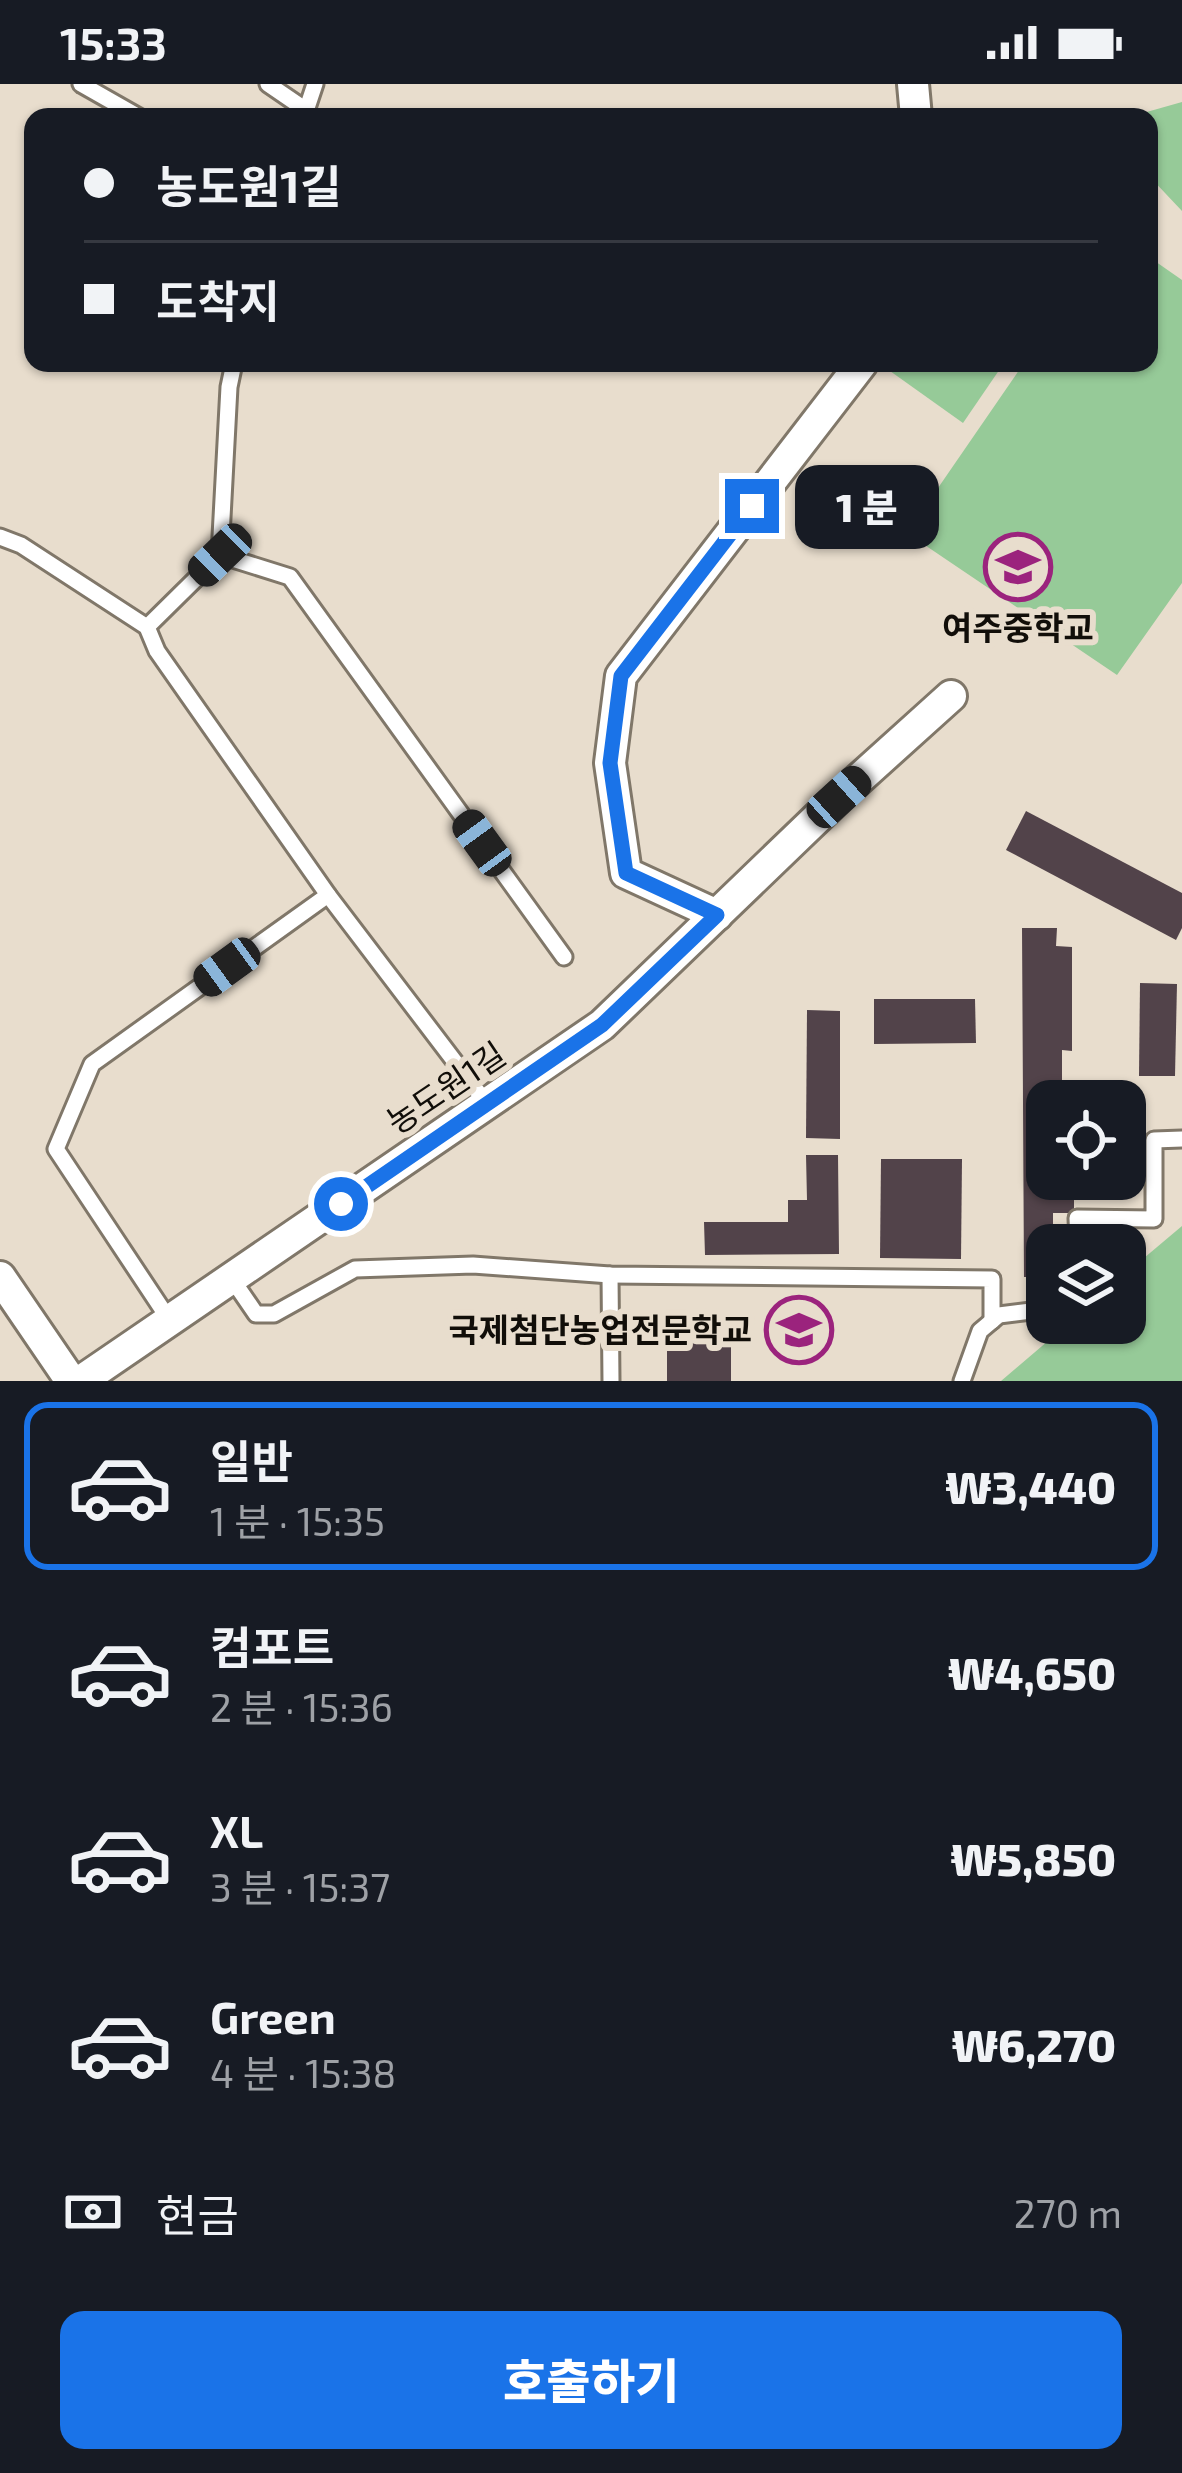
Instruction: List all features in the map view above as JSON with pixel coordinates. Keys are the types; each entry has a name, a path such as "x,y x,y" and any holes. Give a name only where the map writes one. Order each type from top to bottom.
{"street":[{"path":"717,915 626,873 610,763 621,676 855,372"},
{"name":"농도원1길","path":"81,1381 602,1025 951,696"},
{"path":"0,1277 70,1381"}],"lane":[{"path":"81,84 123,108"},
{"path":"268,84 298,108"},
{"path":"147,626 220,555 232,372"},
{"path":"0,537 21,545 147,626 157,651 328,895 487,1104"},
{"path":"220,555 290,577 564,957"},
{"path":"170,1321 56,1149 92,1064 328,895"},
{"path":"1077,1224 1077,1218 1154,1219 1154,1140 1182,1139"},
{"path":"232,1279 256,1314 274,1313 355,1269 473,1264 610,1275 992,1279 992,1321"},
{"path":"610,1275 611,1381"},
{"path":"962,1381 980,1330 999,1316 1026,1312"}],"green space":[{"path":"1182,102 1182,211 1158,186 1158,109"},
{"path":"1158,263 1182,280 1182,583 1117,675 907,533 1018,372 1158,372"},
{"path":"891,372 998,372 963,423"},
{"path":"1182,1226 1182,1381 1001,1381 1044,1344 1146,1344 1146,1256"}],"building":[{"path":"1026,811 1182,893 1182,928 1176,940 1006,850"},
{"path":"1022,928 1057,928 1056,946 1072,947 1072,1051 1062,1050 1062,1080 1026,1080 1026,1200 1074,1200 1074,1213 1053,1213 1053,1224 1026,1224 1024,1277"},
{"path":"1140,983 1177,984 1175,1076 1139,1076"},
{"path":"874,999 975,999 976,1043 874,1044"},
{"path":"807,1010 840,1011 840,1139 806,1138"},
{"path":"806,1155 838,1155 839,1254 705,1255 704,1222 788,1222 788,1200 807,1200"},
{"path":"881,1159 962,1159 961,1259 880,1258"},
{"path":"667,1338 731,1338 731,1381 667,1381"}],"place":[{"name":"여주중학교","path":"1018,567"},
{"name":"국제첨단농업전문학교","path":"799,1330"}],"route":[{"path":"341,1204 602,1025 717,915 626,873 610,763 621,676 752,506"}]}
